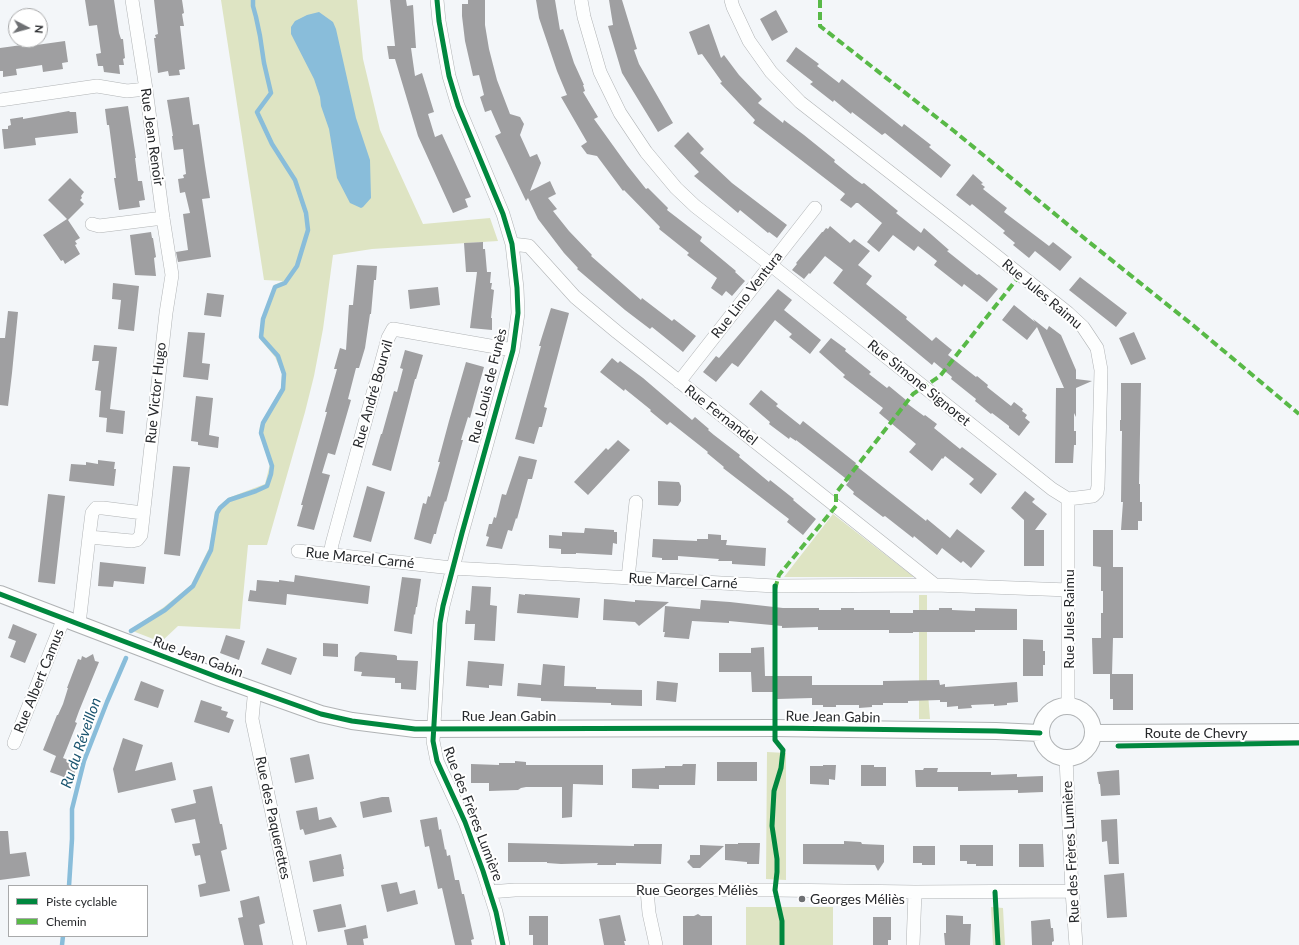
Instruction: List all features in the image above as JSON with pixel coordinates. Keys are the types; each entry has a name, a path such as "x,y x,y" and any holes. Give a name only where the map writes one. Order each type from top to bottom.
{"street":[{"name":"Rue Jean Renoir","path":"132,0 172,275"},
{"name":"Rue Louis de Funès","path":"434,721 440,623 452,568 513,350 518,313 512,244 503,214 458,106 449,76 439,21 437,0"},
{"name":"Rue Simone Signoret","path":"581,0 584,17 600,72 620,113 646,152 676,188 695,206 1052,489 1068,500"},
{"name":"Rue Jules Raimu","path":"731,0 749,41 771,72 800,102 964,230 1083,327 1097,348 1101,370 1097,492 1093,496 1068,500 1068,705"},
{"path":"0,100 98,86 127,91 146,89"},
{"name":"Rue Lino Ventura","path":"679,382 815,208"},
{"path":"92,224 99,226 163,218"},
{"name":"Rue Fernandel","path":"512,244 529,246 575,297 679,382 935,584"},
{"name":"Rue Victor Hugo","path":"89,537 132,541 137,540 141,535 166,313 172,275"},
{"name":"Rue André Bourvil","path":"330,555 386,346 393,329 513,350"},
{"path":"628,578 636,502"},
{"path":"79,624 92,513 96,508 102,508 143,513"},
{"name":"Rue Marcel Carné","path":"298,551 452,568 775,586 935,584 1069,590"},
{"name":"Rue Jean Gabin","path":"0,594 256,691 321,714 352,721 409,728 434,721 1040,733"},
{"name":"Rue Albert Camus","path":"14,743 64,618"},
{"name":"Rue des Paquerettes","path":"256,691 252,719 300,945"},
{"path":"1068,705 1084,711 1089,717 1093,733 1091,741 1084,751 1074,757 1066,758 1058,757 1051,753 1042,741 1040,733 1045,716 1048,713 1060,706 1068,705"},
{"name":"Rue des Frères Lumière","path":"434,721 433,741 437,762 465,822 490,892 503,945"},
{"name":"Route de Chevry","path":"1093,733 1299,732"},
{"name":"Rue des Frères Lumière","path":"1066,758 1076,945"},
{"name":"Rue Georges Méliès","path":"490,892 515,890 1072,892"},
{"path":"648,890 649,914 656,945"},
{"path":"913,945 915,892"}],"green space":[{"path":"221,0 357,0 363,59 380,130 423,224 490,218 498,241 372,249 333,255 323,329 314,376 267,545 248,545 240,629 178,626 161,642 130,630 164,607 191,585 210,546 215,512 220,505 228,498 265,484 270,464 259,433 260,426 281,388 282,373 275,357 259,338 263,316 274,285 283,281 264,280"},
{"path":"833,514 914,577 784,577"},
{"path":"919,595 927,595 927,680 930,719 919,719"},
{"path":"767,752 786,753 786,880 766,879"},
{"path":"746,907 833,907 833,945 746,945"},
{"path":"991,907 1003,908 1005,945 993,945"}],"water":[{"path":"319,12 333,22 336,29 356,118 370,160 371,198 361,208 350,203 337,178 329,129 321,106 320,97 314,79 291,34 291,27 295,21 307,15"}],"building":[{"path":"85,0 114,0 119,33 121,39 123,39 125,58 123,59 124,65 119,65 120,74 104,72 103,66 98,66 96,54 101,53 97,25 89,26"},
{"path":"154,0 182,0 184,26 180,26 185,69 179,70 180,75 169,76 168,71 158,73 154,38 156,38 155,35 158,34"},
{"path":"390,0 406,0 407,6 413,5 416,48 411,48 415,76 422,73 434,112 428,114 435,137 442,134 471,197 465,199 468,207 453,213 418,136 395,59 389,59 387,46 395,46"},
{"path":"468,0 485,0 485,25 489,49 497,80 510,114 520,117 524,124 520,135 530,157 537,154 541,163 530,191 550,181 556,194 548,198 557,209 553,211 569,231 592,255 591,256 641,300 642,298 672,321 674,319 696,336 683,352 652,327 650,329 625,310 577,269 578,268 564,253 538,219 528,198 526,201 495,136 501,133 491,110 485,112 480,97 484,95 479,75 473,76 465,41 462,16 462,4 468,4"},
{"path":"536,0 555,0 560,30 563,29 574,63 584,85 585,91 583,92 598,117 594,119 627,165 646,189 648,188 668,208 667,210 702,237 700,241 736,271 735,272 745,281 732,296 726,291 722,296 711,288 717,278 687,255 689,253 659,229 660,227 624,190 623,191 597,156 587,154 581,146 587,142 561,97 567,95 539,18"},
{"path":"609,0 622,0 637,49 634,50 639,64 673,123 658,132 622,73 608,26 613,25"},
{"path":"776,10 788,32 772,41 760,19"},
{"path":"709,24 721,58 724,55 739,75 762,99 758,103 783,123 784,120 804,135 835,160 834,162 855,179 862,184 864,183 898,211 896,213 921,233 924,228 949,250 947,251 977,275 979,274 998,289 987,302 964,284 962,287 934,265 937,261 918,246 914,251 893,235 879,252 867,242 882,223 858,203 851,208 840,200 845,194 844,193 753,123 755,120 720,83 722,82 702,54 698,55 689,32"},
{"path":"65,41 68,62 62,63 63,69 43,72 42,65 16,69 17,75 3,77 3,71 0,71 0,48 48,48 48,43"},
{"path":"796,47 819,64 817,66 839,83 842,79 902,127 904,124 931,145 929,147 951,165 941,178 885,133 882,135 852,112 851,114 834,100 833,102 810,84 813,82 786,61"},
{"path":"189,97 193,125 199,124 210,198 202,199 211,257 178,262 176,252 188,250 183,214 190,213 185,192 180,193 178,179 184,178 183,175 186,174 183,149 174,150 167,100"},
{"path":"128,106 138,181 142,181 145,200 139,201 140,207 119,210 114,178 116,178 109,125 107,125 105,109"},
{"path":"69,111 76,112 78,133 35,138 36,145 4,149 2,129 8,129 8,126 11,125 10,119 23,117 23,119"},
{"path":"688,132 704,149 700,153 732,183 787,225 777,238 769,232 768,233 740,210 738,213 694,176 699,172 674,146"},
{"path":"973,174 983,183 981,184 985,187 983,189 1007,208 1004,212 1049,246 1053,242 1072,257 1060,271 1035,251 1029,258 1013,245 1015,243 1003,233 1005,231 972,204 970,206 956,195"},
{"path":"70,178 84,192 80,200 84,204 68,220 80,238 75,241 77,244 75,245 80,254 65,264 63,260 61,261 43,235 67,219 48,200"},
{"path":"830,226 850,243 854,239 870,251 858,265 872,276 866,284 907,317 906,319 932,341 936,337 952,350 948,355 988,385 987,387 1011,406 1014,402 1023,409 1022,411 1027,415 1025,418 1030,422 1019,436 1009,428 1009,426 975,401 976,399 951,379 952,377 934,362 932,365 833,283 843,270 825,256 804,279 792,270 822,232"},
{"path":"151,232 156,257 154,258 156,276 135,275 130,235"},
{"path":"483,242 487,272 491,272 491,289 494,290 491,318 492,330 470,328 477,272 466,272 464,243"},
{"path":"357,265 377,266 376,280 374,280 371,314 365,348 359,368 356,368 348,399 351,400 335,455 328,453 322,473 330,475 314,530 297,526 303,505 301,505 327,412 325,412 337,369 334,369 340,348 346,350 349,305 353,305"},
{"path":"1080,277 1127,313 1116,327 1069,290"},
{"path":"113,283 139,286 134,331 118,329 121,300 112,299"},
{"path":"438,287 440,305 410,309 408,290"},
{"path":"778,289 792,300 784,310 821,340 810,354 789,337 792,334 775,320 738,367 732,363 716,382 703,372 716,356 719,358"},
{"path":"207,293 224,295 221,317 204,315"},
{"path":"1014,305 1047,330 1049,326 1061,335 1076,370 1076,379 1092,381 1076,388 1076,417 1074,413 1074,431 1076,431 1076,445 1074,445 1073,463 1055,463 1056,388 1064,388 1037,327 1027,340 1002,320"},
{"path":"551,308 569,313 544,407 547,408 542,427 539,427 534,444 515,439 541,346 539,346"},
{"path":"8,311 18,312 8,406 0,405 0,338 5,338"},
{"path":"188,332 205,333 202,363 210,364 208,380 183,377"},
{"path":"1134,332 1146,359 1131,365 1119,338"},
{"path":"831,338 846,349 845,351 871,372 869,374 887,388 889,386 906,400 905,402 937,424 934,428 960,449 962,447 997,474 981,494 969,484 974,479 945,456 932,471 909,452 916,444 879,413 883,408 843,377 845,375 819,352"},
{"path":"94,345 117,347 110,409 125,411 123,434 106,432 107,418 99,417 101,391 95,390 99,361 92,361"},
{"path":"405,350 423,355 415,379 391,471 372,465 394,391 397,392 403,369 400,368"},
{"path":"612,358 618,363 620,361 643,378 692,420 695,417 709,429 708,430 740,455 739,457 769,482 770,480 794,499 793,500 816,519 803,535 787,522 789,519 723,468 724,467 707,453 708,452 670,422 667,425 625,389 624,391 600,372"},
{"path":"466,362 484,367 470,418 468,417 461,440 463,440 446,502 445,501 436,534 434,534 431,544 414,539 423,503 426,504 428,496 430,497 440,462 438,462"},
{"path":"1121,383 1141,383 1139,484 1140,502 1142,502 1142,521 1138,521 1138,530 1121,530 1123,502 1121,502"},
{"path":"761,390 778,404 776,406 800,425 803,421 856,463 855,465 926,521 927,519 950,538 957,529 985,551 971,568 963,561 961,563 942,548 937,555 914,536 913,538 885,516 883,517 853,494 854,492 846,485 849,481 796,440 790,437 789,439 769,424 770,422 749,404"},
{"path":"196,396 213,398 209,435 219,437 218,448 198,445 198,442 191,441"},
{"path":"618,440 630,450 588,495 574,482 606,448 608,450"},
{"path":"519,456 537,460 532,479 528,479 517,519 516,518 512,531 508,530 502,549 486,546 489,537 486,536 489,524 492,524 494,517 496,518 502,494 506,495"},
{"path":"98,460 115,462 114,469 116,469 114,486 69,481 71,464 86,465 86,462 98,464"},
{"path":"173,466 190,467 180,556 164,554"},
{"path":"658,481 679,482 681,486 681,501 678,506 658,505"},
{"path":"367,486 385,492 371,542 353,537"},
{"path":"1025,491 1035,499 1032,502 1047,514 1035,530 1044,530 1044,566 1024,566 1024,520 1011,508"},
{"path":"48,494 65,496 55,584 38,582"},
{"path":"585,528 614,530 614,532 617,532 617,544 613,543 612,555 576,553 561,554 561,549 549,548 549,535 562,536 562,532 584,533"},
{"path":"1093,530 1113,530 1113,567 1123,567 1123,638 1113,638 1112,674 1093,674 1092,638 1101,638 1103,591 1101,591 1101,567 1093,566"},
{"path":"708,534 721,535 721,540 727,540 726,545 766,548 765,566 732,564 732,561 718,561 719,559 678,556 678,560 662,560 662,558 652,557 653,539 697,541 697,539 708,539"},
{"path":"100,562 146,567 144,584 114,581 113,587 98,586"},
{"path":"295,575 370,586 368,604 287,594 286,605 248,601 250,590 256,591 257,580 294,582"},
{"path":"402,577 421,579 417,607 415,615 414,614 412,634 394,631"},
{"path":"472,586 491,587 490,605 497,606 495,641 474,640 475,624 465,624 466,610 470,611"},
{"path":"519,594 580,598 578,618 517,613"},
{"path":"604,599 635,602 635,600 669,602 639,626 635,622 603,620"},
{"path":"701,600 783,608 819,608 819,610 841,610 841,608 854,608 854,610 890,610 890,613 913,613 913,610 939,610 939,608 975,611 975,608 1017,609 1017,630 889,633 889,630 818,630 818,627 782,628 782,626 729,621 729,623 692,621 689,639 664,637 665,606 700,609"},
{"path":"13,624 37,634 25,663 10,657 16,641 8,638"},
{"path":"226,635 245,641 239,660 220,653"},
{"path":"1023,639 1043,640 1045,665 1043,665 1043,676 1023,676"},
{"path":"323,643 338,644 338,657 323,656"},
{"path":"764,647 765,676 812,676 812,685 883,685 883,681 939,680 940,685 945,684 945,687 1017,682 1018,702 994,706 994,704 971,705 972,708 958,709 958,706 947,707 947,702 940,702 940,700 908,701 908,703 883,703 883,705 872,705 872,707 859,708 859,705 836,705 836,707 823,707 823,705 812,705 812,698 777,699 777,692 752,692 751,672 719,672 719,653 751,653 751,648"},
{"path":"267,648 297,658 291,675 261,664"},
{"path":"360,652 395,655 397,656 397,660 418,661 416,690 401,689 401,683 395,683 395,678 361,676 362,672 354,671 355,657"},
{"path":"93,654 95,661 99,662 79,711 75,722 77,723 63,758 78,764 72,780 50,772 56,756 43,750 63,704 67,688 78,659 81,660 82,656 86,658"},
{"path":"468,661 504,664 502,686 489,685 489,688 466,686"},
{"path":"543,664 565,666 564,686 596,687 596,689 642,690 642,706 611,705 611,703 541,701 541,698 517,696 518,683 541,685"},
{"path":"1110,674 1133,674 1133,710 1113,710 1113,699 1110,699"},
{"path":"141,681 164,690 158,708 134,700"},
{"path":"657,681 678,683 676,702 656,700"},
{"path":"201,700 222,707 221,710 228,712 226,717 234,720 229,733 194,722"},
{"path":"123,738 143,745 135,771 172,762 176,780 118,793 113,769"},
{"path":"309,754 314,779 295,783 290,758"},
{"path":"515,761 526,762 526,765 603,765 603,785 573,784 572,817 562,818 562,787 526,787 518,790 489,791 489,783 471,783 471,764 499,765 499,763 515,763"},
{"path":"717,762 757,762 757,781 717,781"},
{"path":"683,764 696,764 695,785 659,785 659,789 632,788 632,769 665,768 665,766 682,766"},
{"path":"836,765 835,780 829,779 829,785 810,784 810,766"},
{"path":"861,765 886,767 886,786 861,786"},
{"path":"924,768 938,768 937,772 991,772 991,775 1017,774 1017,777 1043,776 1043,792 1018,793 1018,790 958,791 958,787 916,787 915,770 923,770"},
{"path":"1119,770 1120,795 1101,796 1097,772"},
{"path":"212,786 227,849 221,851 230,891 200,897 198,885 206,883 200,855 195,856 192,844 200,843 195,819 175,823 171,809 196,803 193,790"},
{"path":"389,797 392,812 363,818 360,802"},
{"path":"317,807 319,820 331,817 337,827 305,835 303,829 300,830 296,811"},
{"path":"437,817 439,830 441,829 447,856 450,855 455,880 459,880 462,894 464,894 474,939 471,940 472,945 455,945 442,888 438,889 429,846 425,847 420,820"},
{"path":"1117,819 1119,864 1109,864 1107,841 1102,842 1101,820"},
{"path":"0,831 8,831 10,854 26,852 30,876 0,880"},
{"path":"844,841 884,845 884,862 878,871 875,865 803,864 803,844 844,844"},
{"path":"508,843 634,846 634,844 662,844 661,864 616,863 616,865 597,865 598,863 561,864 547,862 508,862"},
{"path":"760,843 759,864 747,864 747,862 725,860 725,844"},
{"path":"1019,844 1043,844 1044,867 1019,867"},
{"path":"700,845 724,846 700,868 693,868 687,862 690,859 690,855 700,855"},
{"path":"960,845 993,845 993,866 976,866 976,864 967,864 967,861 960,861"},
{"path":"913,846 935,846 935,865 913,863"},
{"path":"341,854 344,876 313,882 309,861"},
{"path":"1124,873 1127,917 1107,918 1104,875"},
{"path":"397,882 400,894 415,890 418,904 387,912 381,885"},
{"path":"259,896 265,923 259,925 263,945 244,945 238,918 243,917 240,901"},
{"path":"341,904 346,927 318,932 313,910"},
{"path":"698,914 701,916 712,916 712,945 683,945 683,916 694,916"},
{"path":"620,915 626,941 624,941 625,945 604,945 599,919"},
{"path":"946,915 963,916 963,924 971,924 970,945 945,945 944,933 946,933"},
{"path":"529,916 548,916 548,945 533,945 533,935 529,935"},
{"path":"873,917 891,917 891,940 888,940 888,945 873,945"},
{"path":"1050,919 1051,928 1053,928 1054,941 1052,942 1052,945 1032,945 1031,921"},
{"path":"366,925 368,938 363,939 364,945 347,945 344,930"}],"waterway":[{"name":"Ru du Réveillon","path":"131,631 165,610 193,586 211,550 217,513 220,508 229,500 267,486 271,474 272,466 261,433 263,423 283,389 284,374 278,356 261,337 263,319 275,287 285,283 297,266 308,230 306,213 295,180 272,144 257,112 271,93 253,0"},
{"name":"Ru du Réveillon","path":"69,885 72,809 84,761 126,658"},
{"name":"Ru du Réveillon","path":"62,945 63,937"}],"marked path":[{"path":"820,0 820,26 954,131 1194,326 1299,414"},
{"path":"775,589 779,575 836,506 836,493 913,394 940,376 1020,275"}],"cycle path":[{"path":"437,0 439,21 449,76 458,106 503,214 512,244 517,288 518,313 513,350 443,606 440,623 433,741 437,761 465,822 483,871 496,912 503,945"},
{"path":"775,586 775,740 783,750 781,768 774,791 772,826 777,859 775,890 782,921 782,945"},
{"path":"0,594 220,678 321,714 352,721 415,729 774,728 1040,733"},
{"path":"1118,746 1299,743"},
{"path":"995,892 998,945"}],"place":[{"name":"Georges Méliès","path":"802,899"}]}
